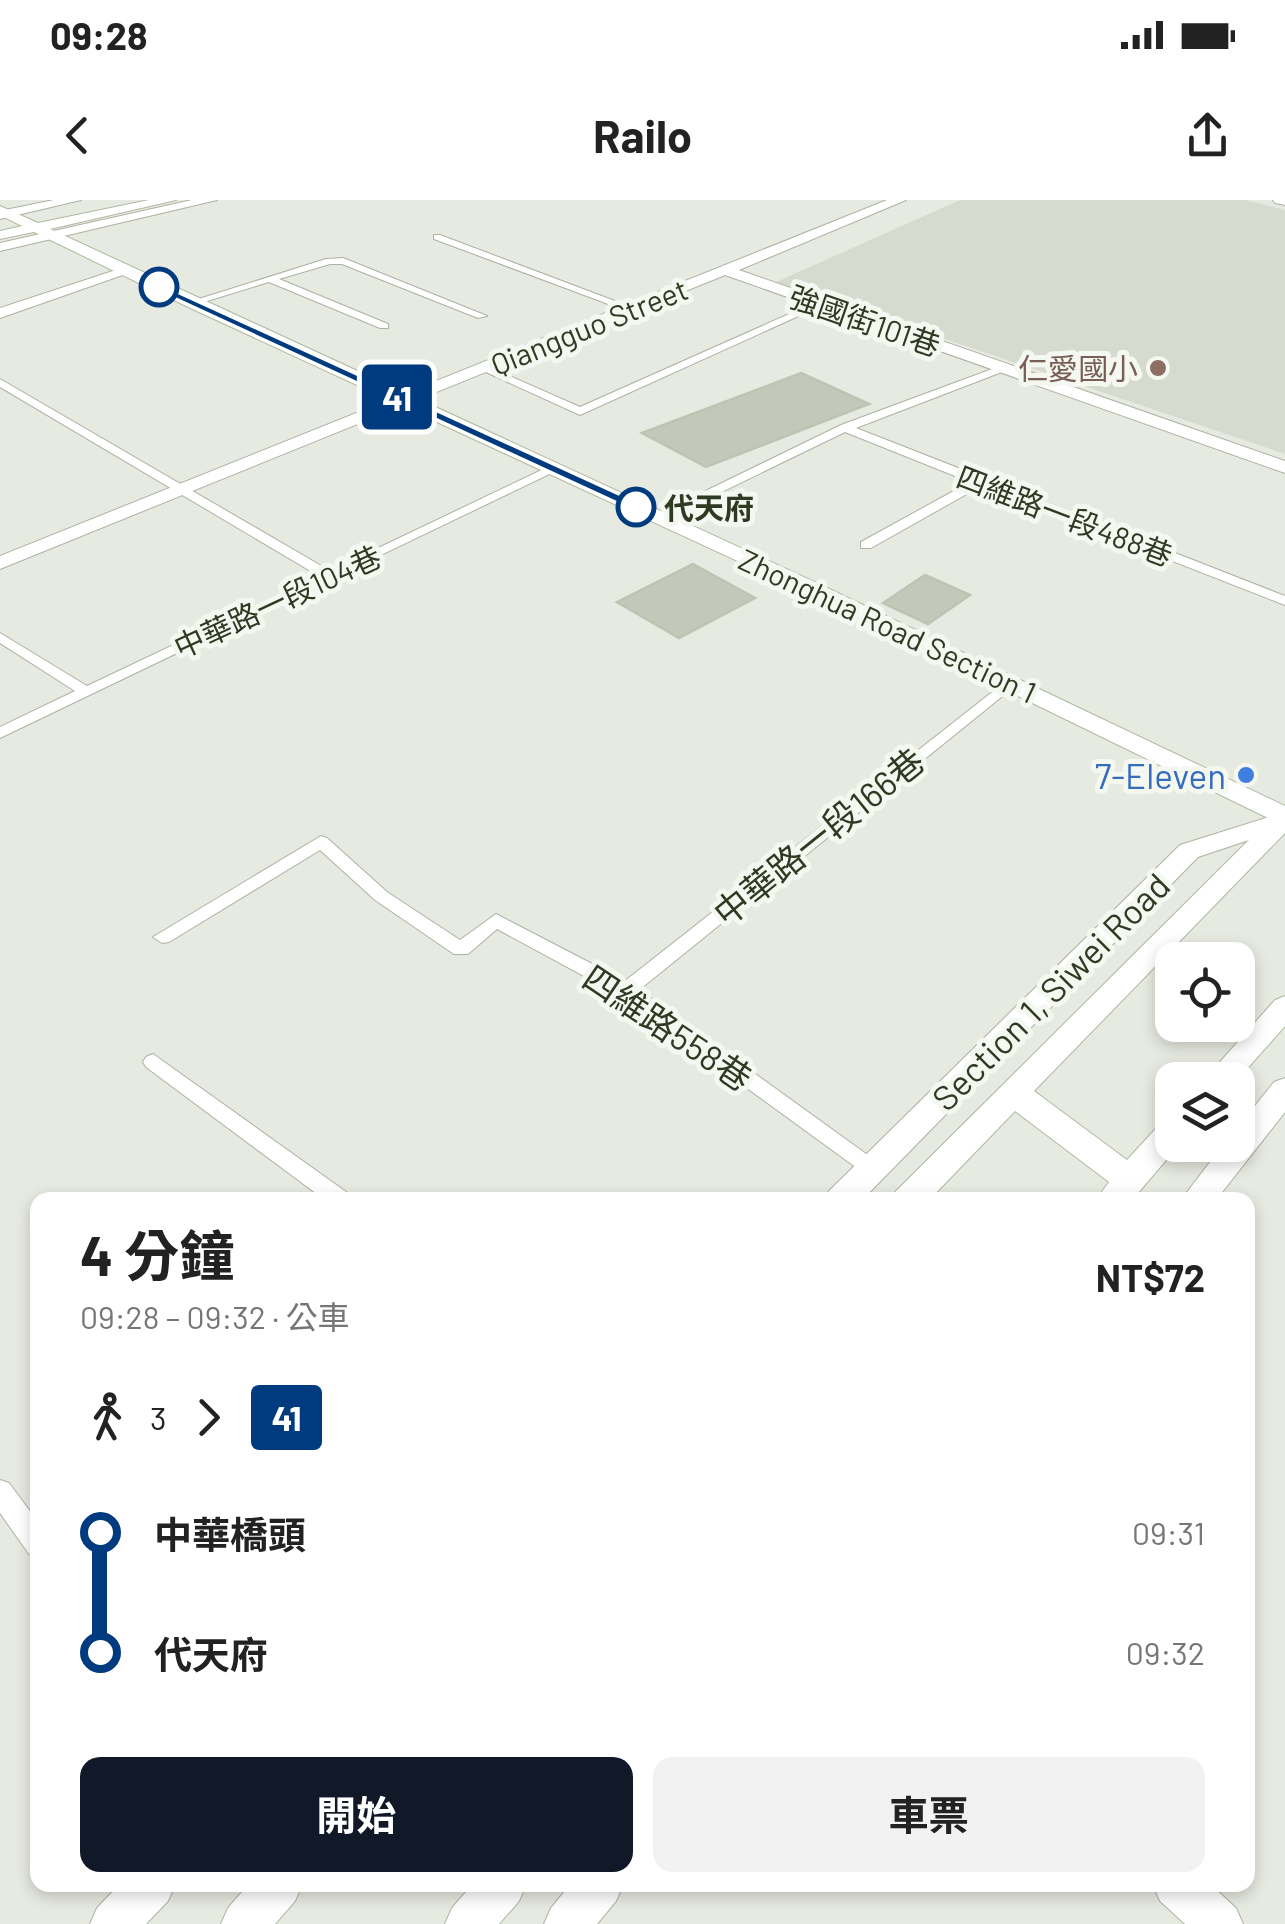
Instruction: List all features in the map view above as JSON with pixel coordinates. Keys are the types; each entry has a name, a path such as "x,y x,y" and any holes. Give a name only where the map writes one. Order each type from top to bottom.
{"street":[{"path":"0,235 18,221 74,200"},
{"path":"0,246 18,221 120,200"},
{"path":"18,221 169,200"},
{"path":"18,221 210,200"},
{"name":"Qiangguo Street","path":"0,563 899,200"},
{"name":"Zhonghua Road Section 1","path":"18,221 1010,683 1284,818"},
{"path":"0,313 126,271"},
{"name":"強國街101巷","path":"727,271 1285,467"},
{"name":"Section 1, Siwei Road","path":"916,1192 1284,818"},
{"name":"Section 1, Siwei Road","path":"849,1192 1189,851 1284,818"},
{"path":"1236,1062 1285,1007"},
{"path":"1203,1192 1285,1090"},
{"path":"1014,1093 1121,1190 1155,1151"},
{"path":"112,1924 145,1892"},
{"path":"244,1924 273,1892"},
{"path":"468,1924 497,1892"},
{"path":"567,1924 594,1892"},
{"path":"1184,1892 1220,1924"}],"lane":[{"path":"438,237 631,310"},
{"path":"191,304 329,261 343,261 482,316"},
{"path":"270,279 384,326"},
{"path":"483,368 580,411 820,304"},
{"path":"659,518 845,428 1003,368"},
{"path":"0,382 329,576"},
{"name":"四維路一段488巷","path":"845,428 1285,601"},
{"name":"中華路一段104巷","path":"0,733 554,469"},
{"path":"866,545 980,481"},
{"path":"0,637 85,691"},
{"name":"中華路一段166巷","path":"626,990 1010,683"},
{"name":"四維路558巷","path":"162,936 321,842 380,896 462,949 496,920 626,990 872,1170"},
{"path":"153,1062 330,1192"},
{"path":"0,1492 30,1535"}],"shaded area":[{"name":"仁愛國小","path":"960,200 1246,200 1285,210 1285,454 776,282"}],"building":[{"path":"801,373 869,404 706,467 642,433"},
{"path":"693,564 755,598 679,638 617,602"},
{"path":"925,575 970,595 928,624 883,603"}],"bus line":[{"name":"41","path":"159,287 636,507"}],"place":[{"name":"仁愛國小","path":"1158,368"},
{"name":"代天府","path":"636,507"},
{"name":"7-Eleven","path":"1246,775"}]}
